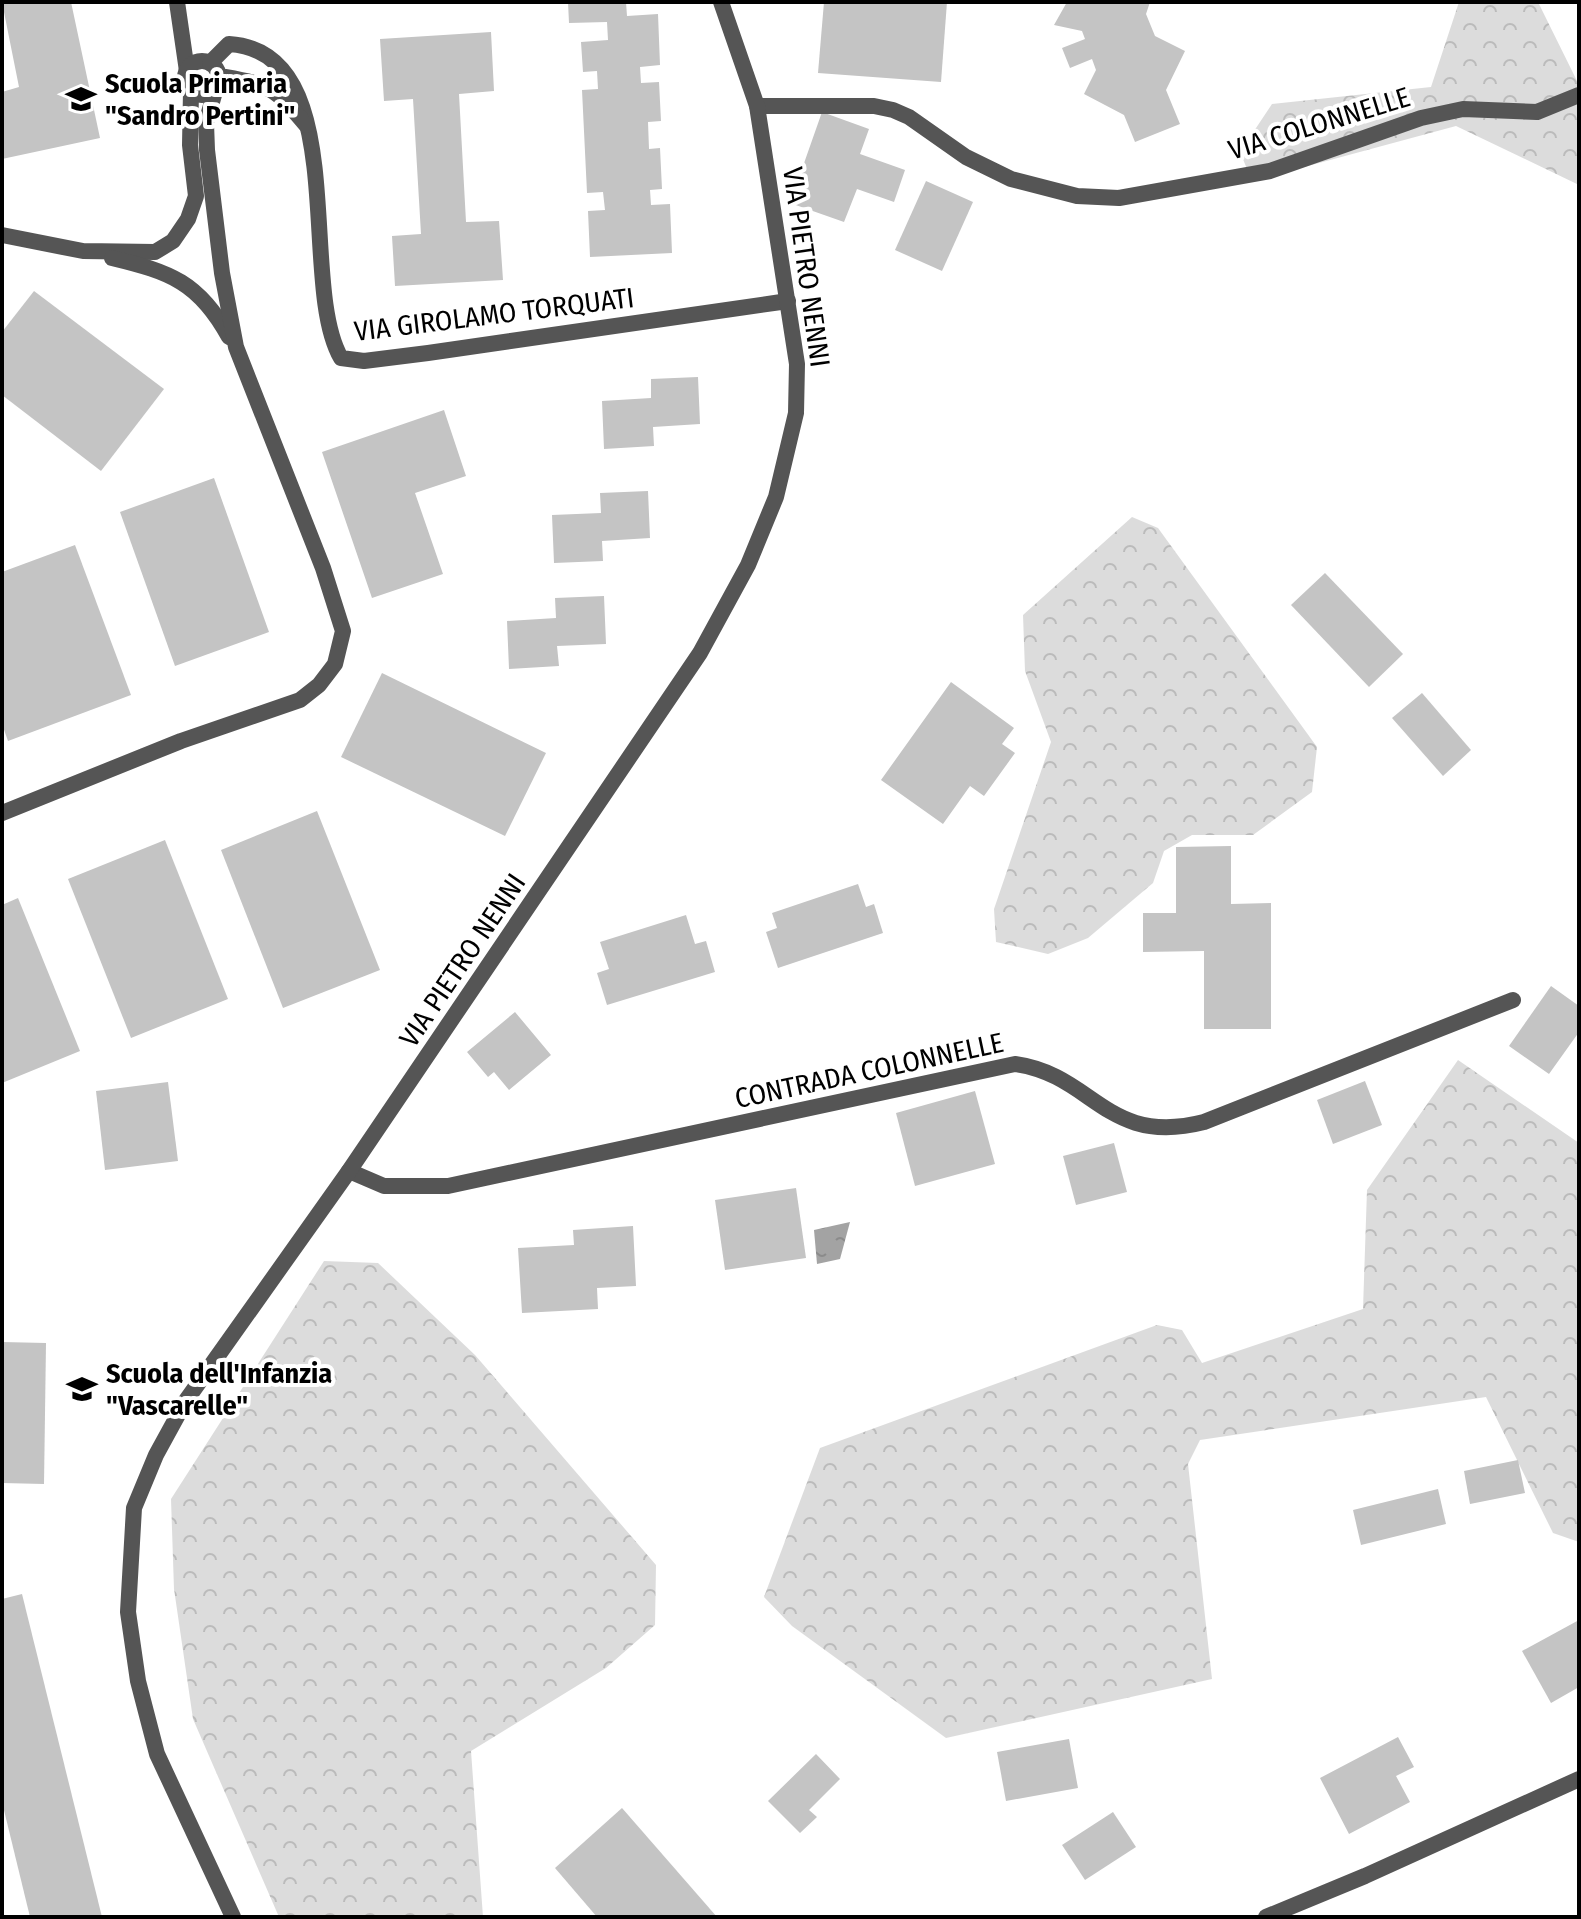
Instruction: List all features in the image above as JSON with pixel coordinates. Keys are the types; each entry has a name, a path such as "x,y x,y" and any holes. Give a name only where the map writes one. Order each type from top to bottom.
{"street":[{"path":"83,251 155,252 173,241 188,219 196,196 190,145 191,91 186,82 177,2"},
{"name":"VIA PIETRO NENNI","path":"233,1917 157,1754 138,1681 128,1612 134,1508 156,1455 185,1402 349,1171 700,653 748,565 776,497 796,413 797,364 757,106 721,2"},
{"name":"VIA GIROLAMO TORQUATI","path":"210,63 229,44 246,45 279,68 301,96 309,129 327,323 341,358 364,361 428,353 788,301"},
{"path":"187,71 198,62 210,63 218,71 206,123 207,150 222,273 238,355"},
{"path":"191,91 206,94 225,77 265,84 285,100 309,129"},
{"name":"VIA COLONNELLE","path":"757,106 874,106 893,110 909,117 966,157 1011,179 1077,196 1119,198 1270,171 1421,118 1463,109 1537,112 1579,95"},
{"path":"2,235 160,270 184,281 214,309 238,355 327,580 343,631 335,664 319,685 300,700 181,741 2,813"},
{"name":"CONTRADA COLONNELLE","path":"349,1171 384,1186 448,1186 1015,1064 1052,1075 1126,1120 1164,1130 1204,1122 1513,1000"},
{"path":"1266,1917 1365,1876 1579,1779"}],"green space":[{"path":"1459,2 1538,2 1579,85 1579,185 1456,126 1252,181 1240,152 1272,104 1431,87"},
{"path":"1132,517 1158,528 1317,747 1312,792 1253,835 1192,835 1164,851 1153,883 1088,938 1048,954 996,942 994,909 1051,742 1025,671 1023,615"},
{"path":"1458,1060 1579,1143 1579,1542 1553,1533 1486,1397 1200,1440 1188,1464 1212,1679 946,1738 792,1626 764,1597 820,1448 1157,1325 1182,1330 1202,1363 1363,1309 1367,1190"},
{"path":"324,1261 378,1263 475,1355 656,1565 655,1625 606,1668 471,1751 483,1917 279,1917 193,1719 174,1589 171,1499"}],"water":[{"path":"850,1222 840,1259 817,1264 814,1230"}],"building":[{"path":"2,2 71,2 100,138 2,159 2,92 19,87"},
{"path":"568,2 626,2 627,16 658,14 660,65 640,67 641,83 659,82 661,121 648,122 649,149 660,148 662,189 650,190 651,205 670,204 672,253 590,257 588,211 605,210 603,192 587,193 582,90 598,89 597,71 583,72 581,42 608,40 607,22 569,23"},
{"path":"824,2 947,2 941,82 818,73"},
{"path":"1067,2 1150,2 1146,14 1155,36 1185,51 1166,90 1180,124 1135,142 1124,115 1084,94 1096,70 1092,59 1070,68 1062,48 1085,39 1082,31 1054,25"},
{"path":"491,32 494,91 459,94 466,222 499,221 503,280 395,286 392,236 421,234 413,99 384,101 380,39"},
{"path":"822,112 869,129 860,154 905,170 894,202 857,189 844,222 790,203"},
{"path":"926,181 973,202 942,271 895,250"},
{"path":"34,291 164,389 101,471 2,395 2,332"},
{"path":"698,377 700,424 653,427 654,446 604,449 602,401 651,398 651,379"},
{"path":"444,410 466,476 415,493 443,574 372,598 322,452"},
{"path":"214,478 269,632 175,666 120,512"},
{"path":"648,491 650,538 602,541 603,561 554,563 552,515 601,513 600,493"},
{"path":"75,545 131,695 8,741 2,724 2,572"},
{"path":"1325,573 1403,654 1369,687 1291,605"},
{"path":"604,596 606,644 557,646 559,666 509,669 507,621 556,618 555,598"},
{"path":"382,673 546,753 505,836 341,757"},
{"path":"951,682 1014,728 1002,744 1015,753 984,796 970,786 943,824 881,780"},
{"path":"1422,693 1471,750 1443,776 1392,718"},
{"path":"317,811 380,970 283,1008 221,850"},
{"path":"165,840 228,999 131,1038 68,879"},
{"path":"1231,846 1231,904 1271,903 1271,1029 1204,1029 1204,951 1143,952 1143,913 1176,913 1176,847"},
{"path":"858,884 866,907 874,904 883,933 778,968 766,932 777,928 772,913"},
{"path":"18,898 80,1051 2,1083 2,905"},
{"path":"686,915 695,944 706,941 715,972 607,1005 597,973 609,969 600,942"},
{"path":"1551,986 1579,1006 1579,1032 1549,1074 1509,1046"},
{"path":"515,1012 551,1055 509,1090 494,1072 488,1077 467,1052"},
{"path":"1365,1081 1382,1125 1333,1144 1317,1100"},
{"path":"168,1082 178,1161 105,1170 96,1091"},
{"path":"975,1091 995,1164 915,1186 896,1113"},
{"path":"1114,1143 1127,1192 1076,1205 1063,1156"},
{"path":"796,1188 806,1258 725,1270 715,1200"},
{"path":"633,1226 636,1286 597,1288 598,1309 522,1313 518,1248 574,1245 573,1230"},
{"path":"2,1342 46,1343 44,1484 2,1483"},
{"path":"1518,1460 1525,1493 1470,1504 1464,1471"},
{"path":"1438,1489 1446,1524 1361,1545 1353,1510"},
{"path":"22,1594 102,1917 30,1917 2,1802 2,1599"},
{"path":"1579,1620 1579,1687 1551,1703 1522,1651"},
{"path":"1398,1737 1414,1767 1396,1776 1410,1802 1349,1834 1320,1778"},
{"path":"1069,1739 1078,1788 1006,1801 997,1752"},
{"path":"816,1754 840,1779 809,1810 817,1817 800,1833 768,1801"},
{"path":"622,1808 717,1917 597,1917 555,1868"},
{"path":"1113,1812 1136,1847 1085,1880 1062,1845"}],"place":[{"name":"Scuola Primaria \"Sandro Pertini\"","path":"81,99"},
{"name":"Scuola dell'Infanzia \"Vascarelle\"","path":"82,1389"}]}
